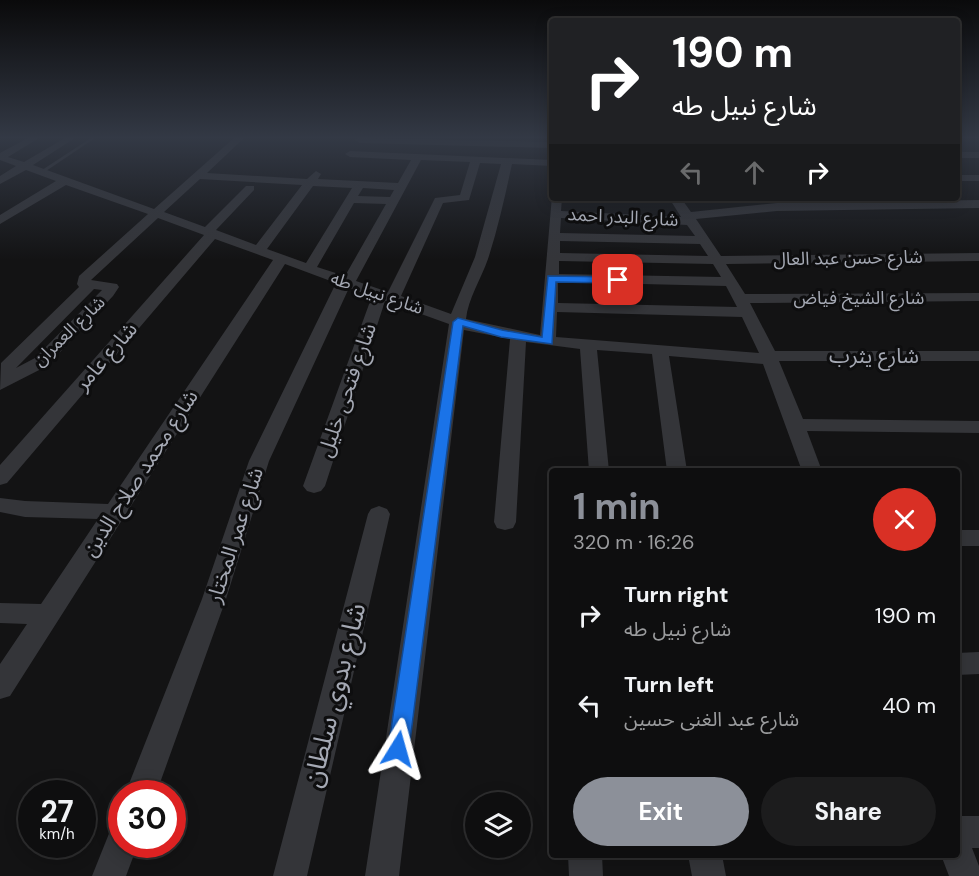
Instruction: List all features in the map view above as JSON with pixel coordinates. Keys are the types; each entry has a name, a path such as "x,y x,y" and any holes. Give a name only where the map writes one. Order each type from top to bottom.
{"street":[{"name":"شارع نبيل طه","path":"59,179 458,322 518,337 548,341 770,358"},
{"name":"شارع العمران","path":"4,382 41,362 112,290 112,287 108,286 84,284 84,279 194,179"},
{"path":"258,251 312,179"},
{"path":"319,179 359,185 401,187"},
{"name":"شارع عمر المختار","path":"146,780 214,599 259,461 346,283 401,187 408,179"},
{"name":"شارع فتحى خليل","path":"314,486 386,297 439,200 464,198 466,179"},
{"path":"382,876 459,311 470,288 499,199 503,179"},
{"path":"0,220 64,181"},
{"path":"309,269 359,185"},
{"name":"شارع عامر","path":"0,478 250,188"},
{"path":"351,199 393,201"},
{"path":"548,341 556,201"},
{"path":"677,201 717,260 770,358 811,468"},
{"name":"شارع البدر احمد","path":"555,214 689,218 777,207 979,204"},
{"path":"554,237 704,240"},
{"name":"شارع حسن عبد العال","path":"553,257 717,260 979,257"},
{"name":"شارع محمد صلاح الدين","path":"0,687 281,259"},
{"path":"551,279 730,282"},
{"path":"4,382 12,361 90,285"},
{"name":"شارع الشيخ فياض","path":"550,307 743,305 979,297"},
{"path":"505,522 518,337"},
{"path":"588,345 599,468"},
{"path":"660,351 677,468"},
{"name":"شارع يثرب","path":"770,358 979,356"},
{"path":"795,425 979,427"},
{"path":"0,505 25,509 115,512"},
{"name":"شارع بدوي سلطان","path":"290,876 379,514"},
{"path":"960,538 979,538"},
{"path":"0,613 48,615"},
{"path":"960,664 979,663"},
{"path":"960,832 979,832"},
{"path":"109,876 116,858"},
{"path":"585,858 585,876"},
{"path":"705,858 708,876"},
{"path":"959,858 966,876"}],"route":[{"path":"398,749 458,322 501,334 548,341 551,279 618,280"}]}
